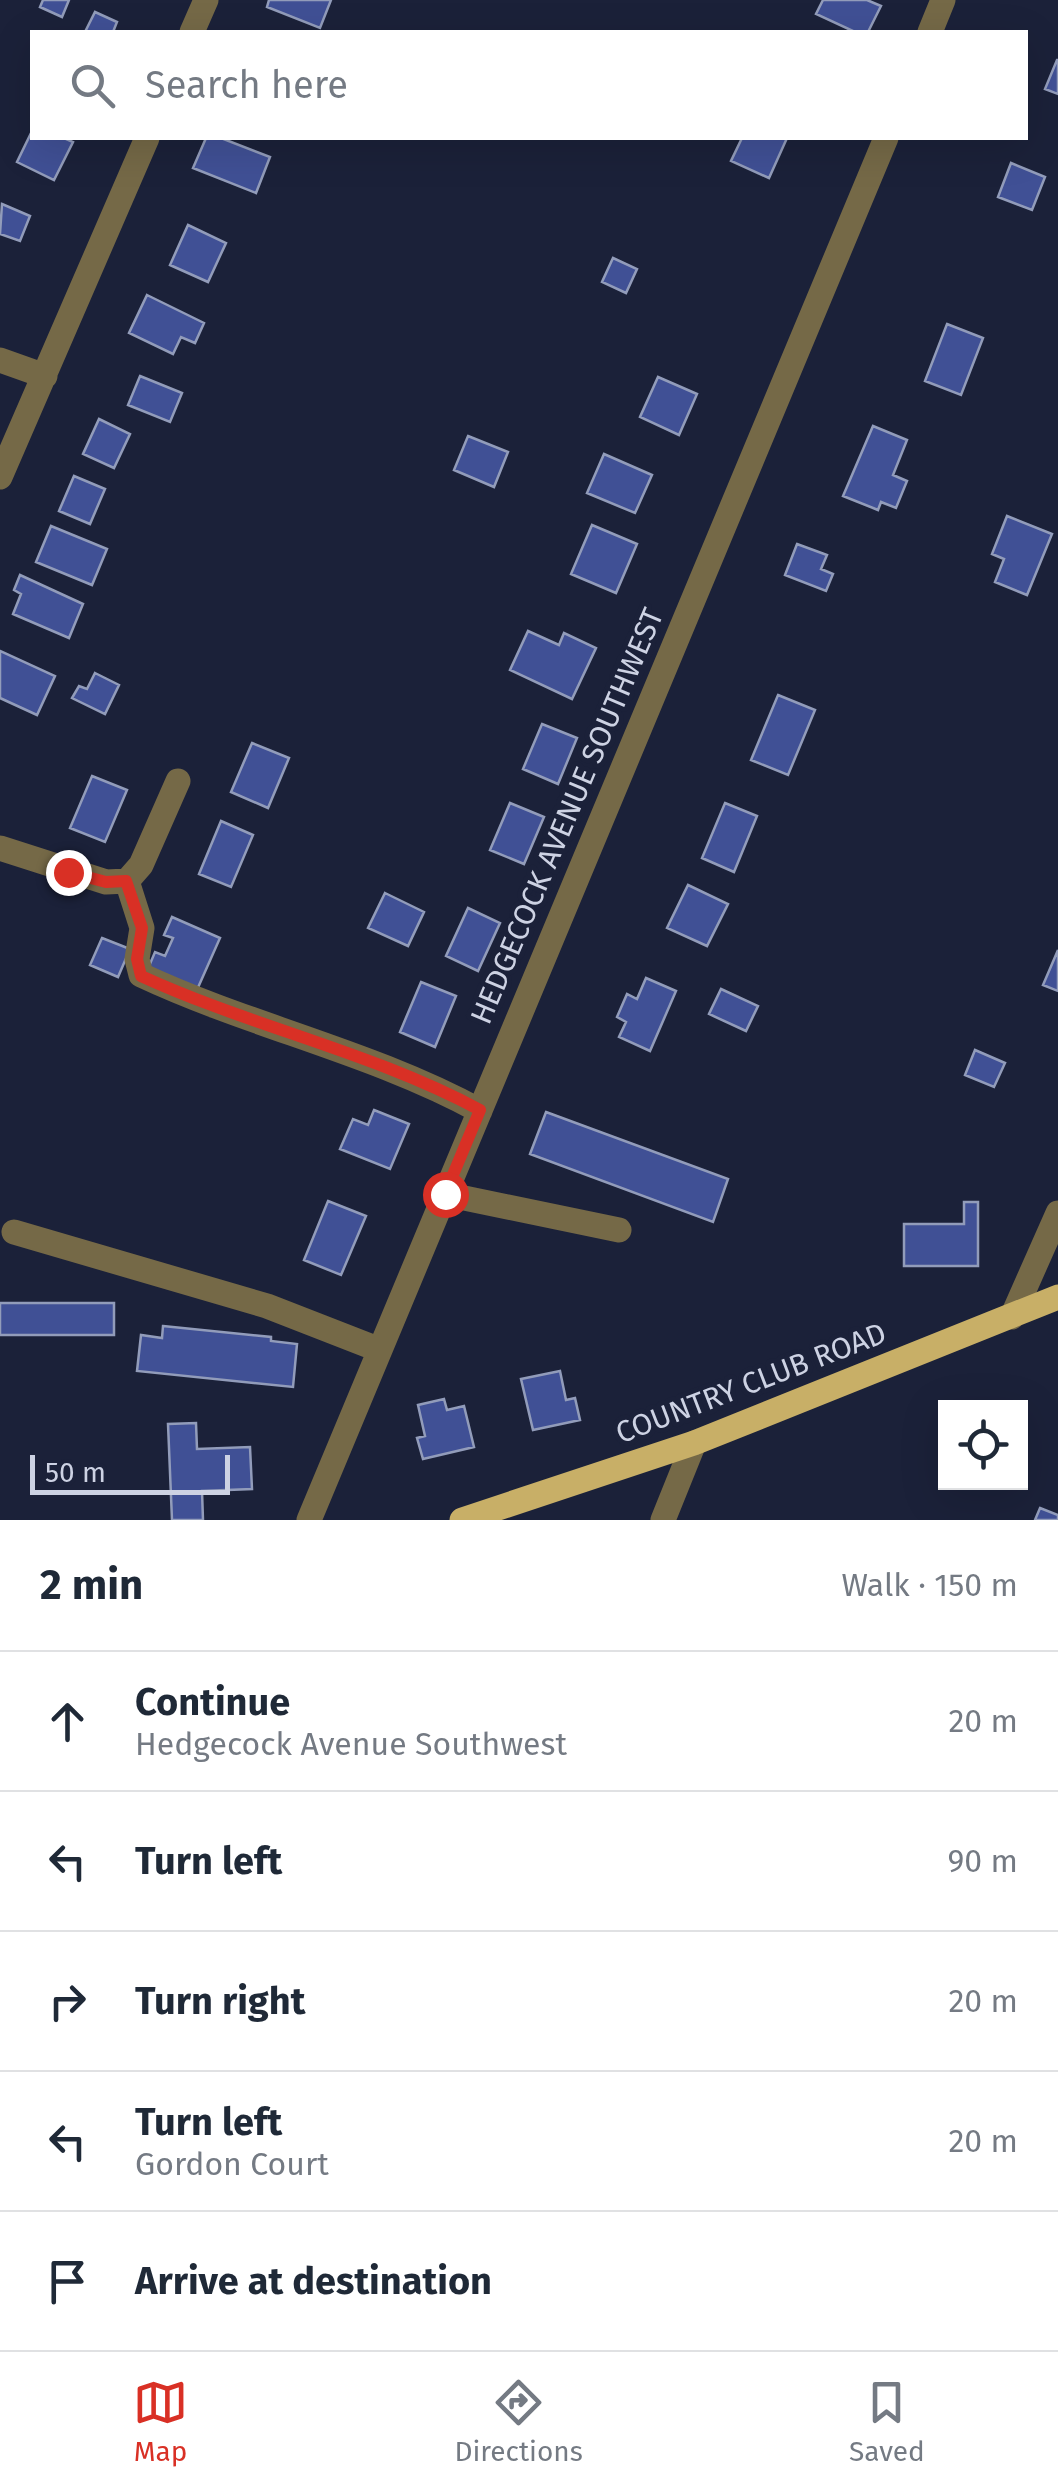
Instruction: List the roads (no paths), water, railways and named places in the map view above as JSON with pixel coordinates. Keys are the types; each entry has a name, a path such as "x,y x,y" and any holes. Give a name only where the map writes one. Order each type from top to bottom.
{"main road":[{"name":"COUNTRY CLUB ROAD","path":"462,1520 694,1443 1058,1298"}],"street":[{"path":"193,30 206,0"},
{"path":"931,30 943,0"},
{"path":"0,477 146,140"},
{"name":"HEDGECOCK AVENUE SOUTHWEST","path":"309,1520 885,140"},
{"path":"0,360 44,376"},
{"path":"0,848 106,882 126,881 141,865 178,781"},
{"path":"126,881 142,928 137,959 141,976 191,998 404,1072 480,1110"},
{"path":"445,1194 619,1230"},
{"path":"1012,1317 1058,1213"},
{"path":"14,1232 267,1306 380,1350"},
{"path":"663,1520 694,1443"}]}
